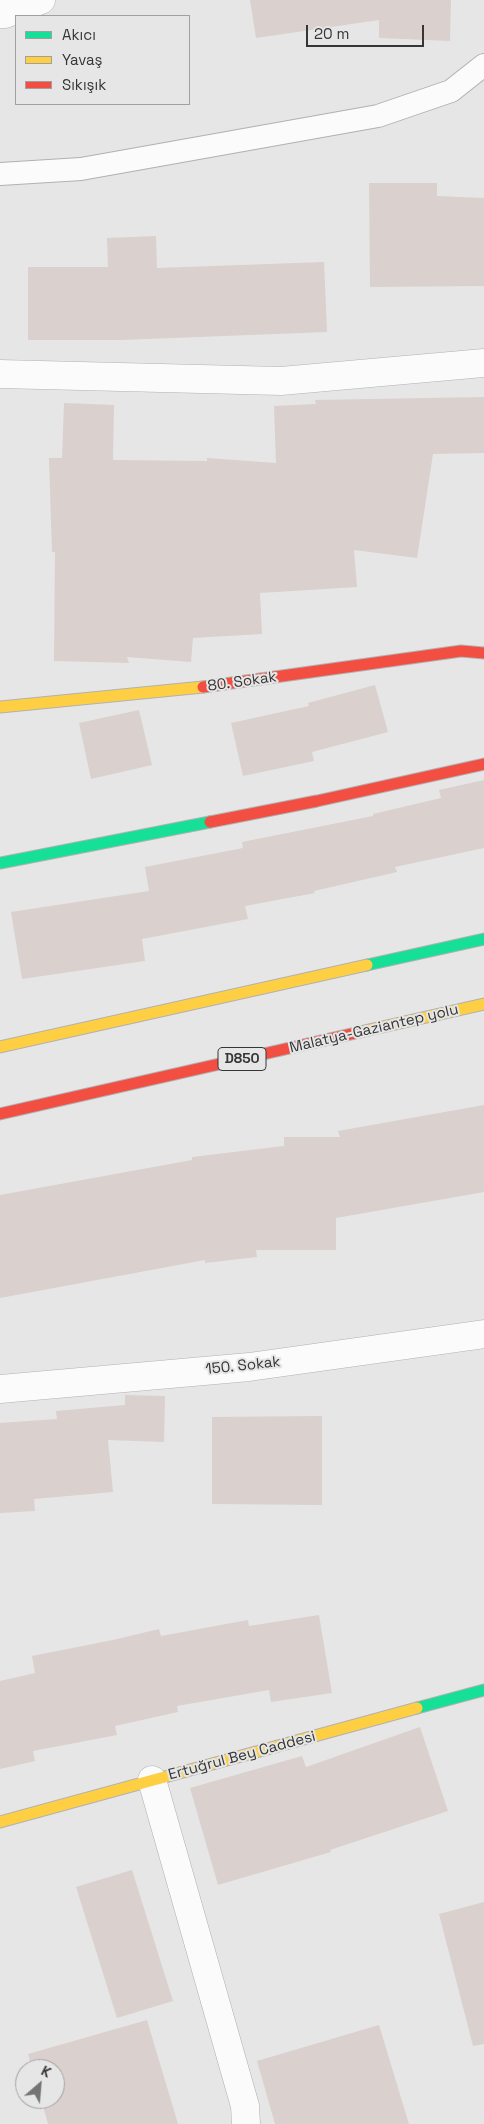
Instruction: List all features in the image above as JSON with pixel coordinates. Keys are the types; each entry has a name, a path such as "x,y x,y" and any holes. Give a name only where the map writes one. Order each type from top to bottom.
{"main road":[{"name":"80. Sokak","path":"0,707 191,689 461,651 484,653"},
{"path":"0,863 317,801 484,764"},
{"path":"0,1047 484,939"},
{"name":"Malatya-Gaziantep yolu","path":"0,1114 484,1004"},
{"name":"Ertuğrul Bey Caddesi","path":"0,1822 484,1690"}],"street":[{"path":"0,14 6,14 41,0"},
{"path":"0,374 281,381 484,364"},
{"name":"150. Sokak","path":"0,1389 249,1367 484,1334"},
{"path":"152,1780 245,2106 246,2124"}],"lane":[{"path":"0,174 82,169 378,116 451,91 484,65"}],"building":[{"path":"250,0 451,0 450,41 379,38 379,20 256,38"},
{"path":"369,183 437,183 437,196 484,198 484,286 370,287"},
{"path":"156,236 157,268 324,262 327,332 121,340 28,340 28,267 108,267 107,238"},
{"path":"484,397 484,453 433,454 417,558 354,550 357,587 260,593 262,634 193,638 191,662 127,657 129,663 54,661 55,552 52,552 49,458 62,458 64,403 114,405 113,460 207,461 207,458 276,463 274,406 316,404 315,400"},
{"path":"375,685 388,732 312,752 314,761 243,776 231,723 309,706 308,703"},
{"path":"139,710 152,765 91,779 79,723"},
{"path":"484,780 484,848 395,867 397,872 314,891 315,893 245,906 248,919 142,939 145,961 22,979 11,912 149,891 145,867 243,848 242,842 373,816 373,814 441,798 439,790"},
{"path":"484,1105 484,1192 336,1218 336,1250 256,1250 257,1257 205,1263 205,1260 0,1298 0,1195 192,1160 192,1157 284,1146 284,1137 340,1137 338,1131"},
{"path":"125,1395 165,1396 164,1442 108,1440 113,1492 34,1499 35,1511 0,1513 0,1423 57,1419 56,1411 125,1405"},
{"path":"322,1416 322,1505 212,1504 212,1417"},
{"path":"319,1615 332,1693 271,1702 269,1690 177,1706 178,1712 115,1726 117,1735 33,1751 35,1761 0,1769 0,1681 35,1673 32,1656 159,1629 161,1636 248,1620 249,1626"},
{"path":"420,1727 448,1811 330,1850 331,1852 218,1885 190,1788 302,1756 306,1767"},
{"path":"132,1870 173,2001 117,2018 76,1887"},
{"path":"484,1902 484,2044 473,2046 439,1914"},
{"path":"147,2020 178,2124 48,2124 44,2109 65,2109 65,2059 29,2059 28,2054"},
{"path":"379,2025 409,2124 275,2124 257,2061"}],"traffic: fast":[{"path":"0,863 210,822"},
{"path":"367,965 484,939"},
{"path":"417,1708 484,1690"}],"traffic: slow":[{"path":"0,707 203,687"},
{"path":"0,1047 367,965"},
{"path":"360,1032 484,1004"},
{"path":"0,1822 417,1708"}],"traffic: jam":[{"path":"203,687 461,651 484,653"},
{"path":"210,822 317,801 484,764"},
{"path":"0,1114 360,1032"}]}
